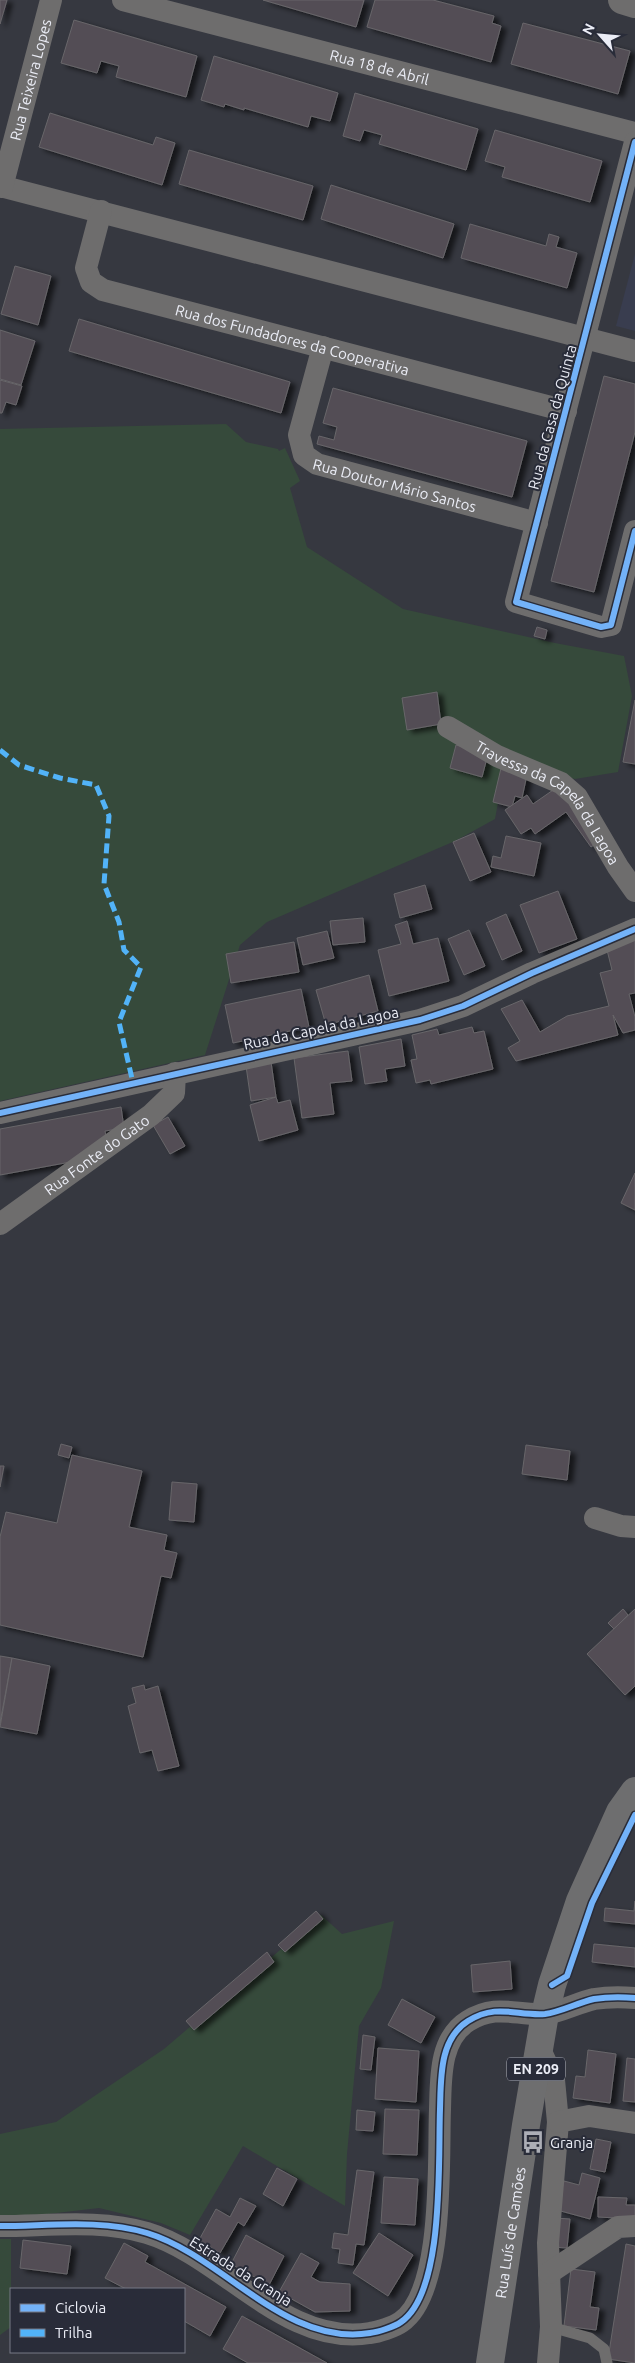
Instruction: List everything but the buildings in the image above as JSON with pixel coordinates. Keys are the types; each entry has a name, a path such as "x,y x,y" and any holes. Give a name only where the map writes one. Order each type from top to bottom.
{"main road":[{"name":"Rua Luís de Camões","path":"490,2363 539,2047 552,1985 580,1901 620,1812 635,1792"}],"street":[{"name":"Rua Teixeira Lopes","path":"1,186 51,0"},
{"name":"Rua 18 de Abril","path":"123,0 635,133"},
{"name":"Rua da Casa da Quinta","path":"635,142 516,602 601,626 610,625 635,531"},
{"path":"1,186 635,351"},
{"name":"Rua dos Fundadores da Cooperativa","path":"101,211 86,268 91,282 104,290 566,411"},
{"name":"Rua Doutor Mário Santos","path":"323,347 299,435 304,455 317,464 537,523"},
{"name":"Travessa da Capela da Lagoa","path":"448,727 497,756 561,783 577,797 618,867 635,891"},
{"name":"Rua da Capela da Lagoa","path":"0,1113 420,1020 463,1006 532,973 635,929"},
{"name":"Rua Fonte do Gato","path":"0,1224 151,1116 174,1093 175,1073"},
{"path":"595,1518 621,1526 635,1527"},
{"path":"545,2014 594,2000 635,1998"},
{"name":"Estrada da Granja","path":"0,2226 118,2226 149,2234 177,2246 275,2309 322,2331 346,2334 372,2333 401,2322 417,2304 435,2245 442,2074 449,2042 457,2030 467,2022 483,2014 518,2011 545,2014"},
{"path":"539,2047 554,2080 558,2122 548,2242 551,2327 548,2363"},
{"path":"558,2122 589,2116 635,2123"},
{"path":"549,2273 618,2227 635,2226"}],"lane":[{"path":"551,2327 590,2338 604,2349 607,2363"}],"shaded area":[{"path":"635,254 635,331 616,326"}],"green space":[{"path":"226,424 246,442 278,449 279,451 285,448 300,481 290,488 307,547 403,609 555,643 624,656 632,696 618,772 575,779 506,760 495,819 455,841 267,922 240,945 205,1055 0,1101 0,429"},
{"path":"321,1915 342,1934 394,1921 381,1988 359,2026 347,2154 345,2206 243,2146 190,2235 161,2223 99,2208 22,2217 0,2216 0,2134 56,2122 164,2049"},
{"path":"0,2239 11,2239 10,2328 0,2335"}],"marked path":[{"path":"0,750 19,765 60,778 96,785 109,816 104,884 119,922 124,950 141,967 119,1022 133,1083"}],"cycle path":[{"path":"635,142 516,602 601,627 611,625 635,531"},
{"path":"0,1113 420,1020 463,1006 532,973 635,929"},
{"path":"552,1985 567,1976 592,1903 635,1815"},
{"path":"0,2226 93,2225 111,2226 147,2233 175,2244 282,2314 310,2327 339,2334 370,2333 386,2329 401,2322 415,2306 425,2283 432,2255 438,2190 442,2073 447,2049 452,2038 468,2021 497,2011 545,2014 594,1999 614,1997 635,1998"}],"place":[{"name":"Granja","path":"533,2142"}]}
